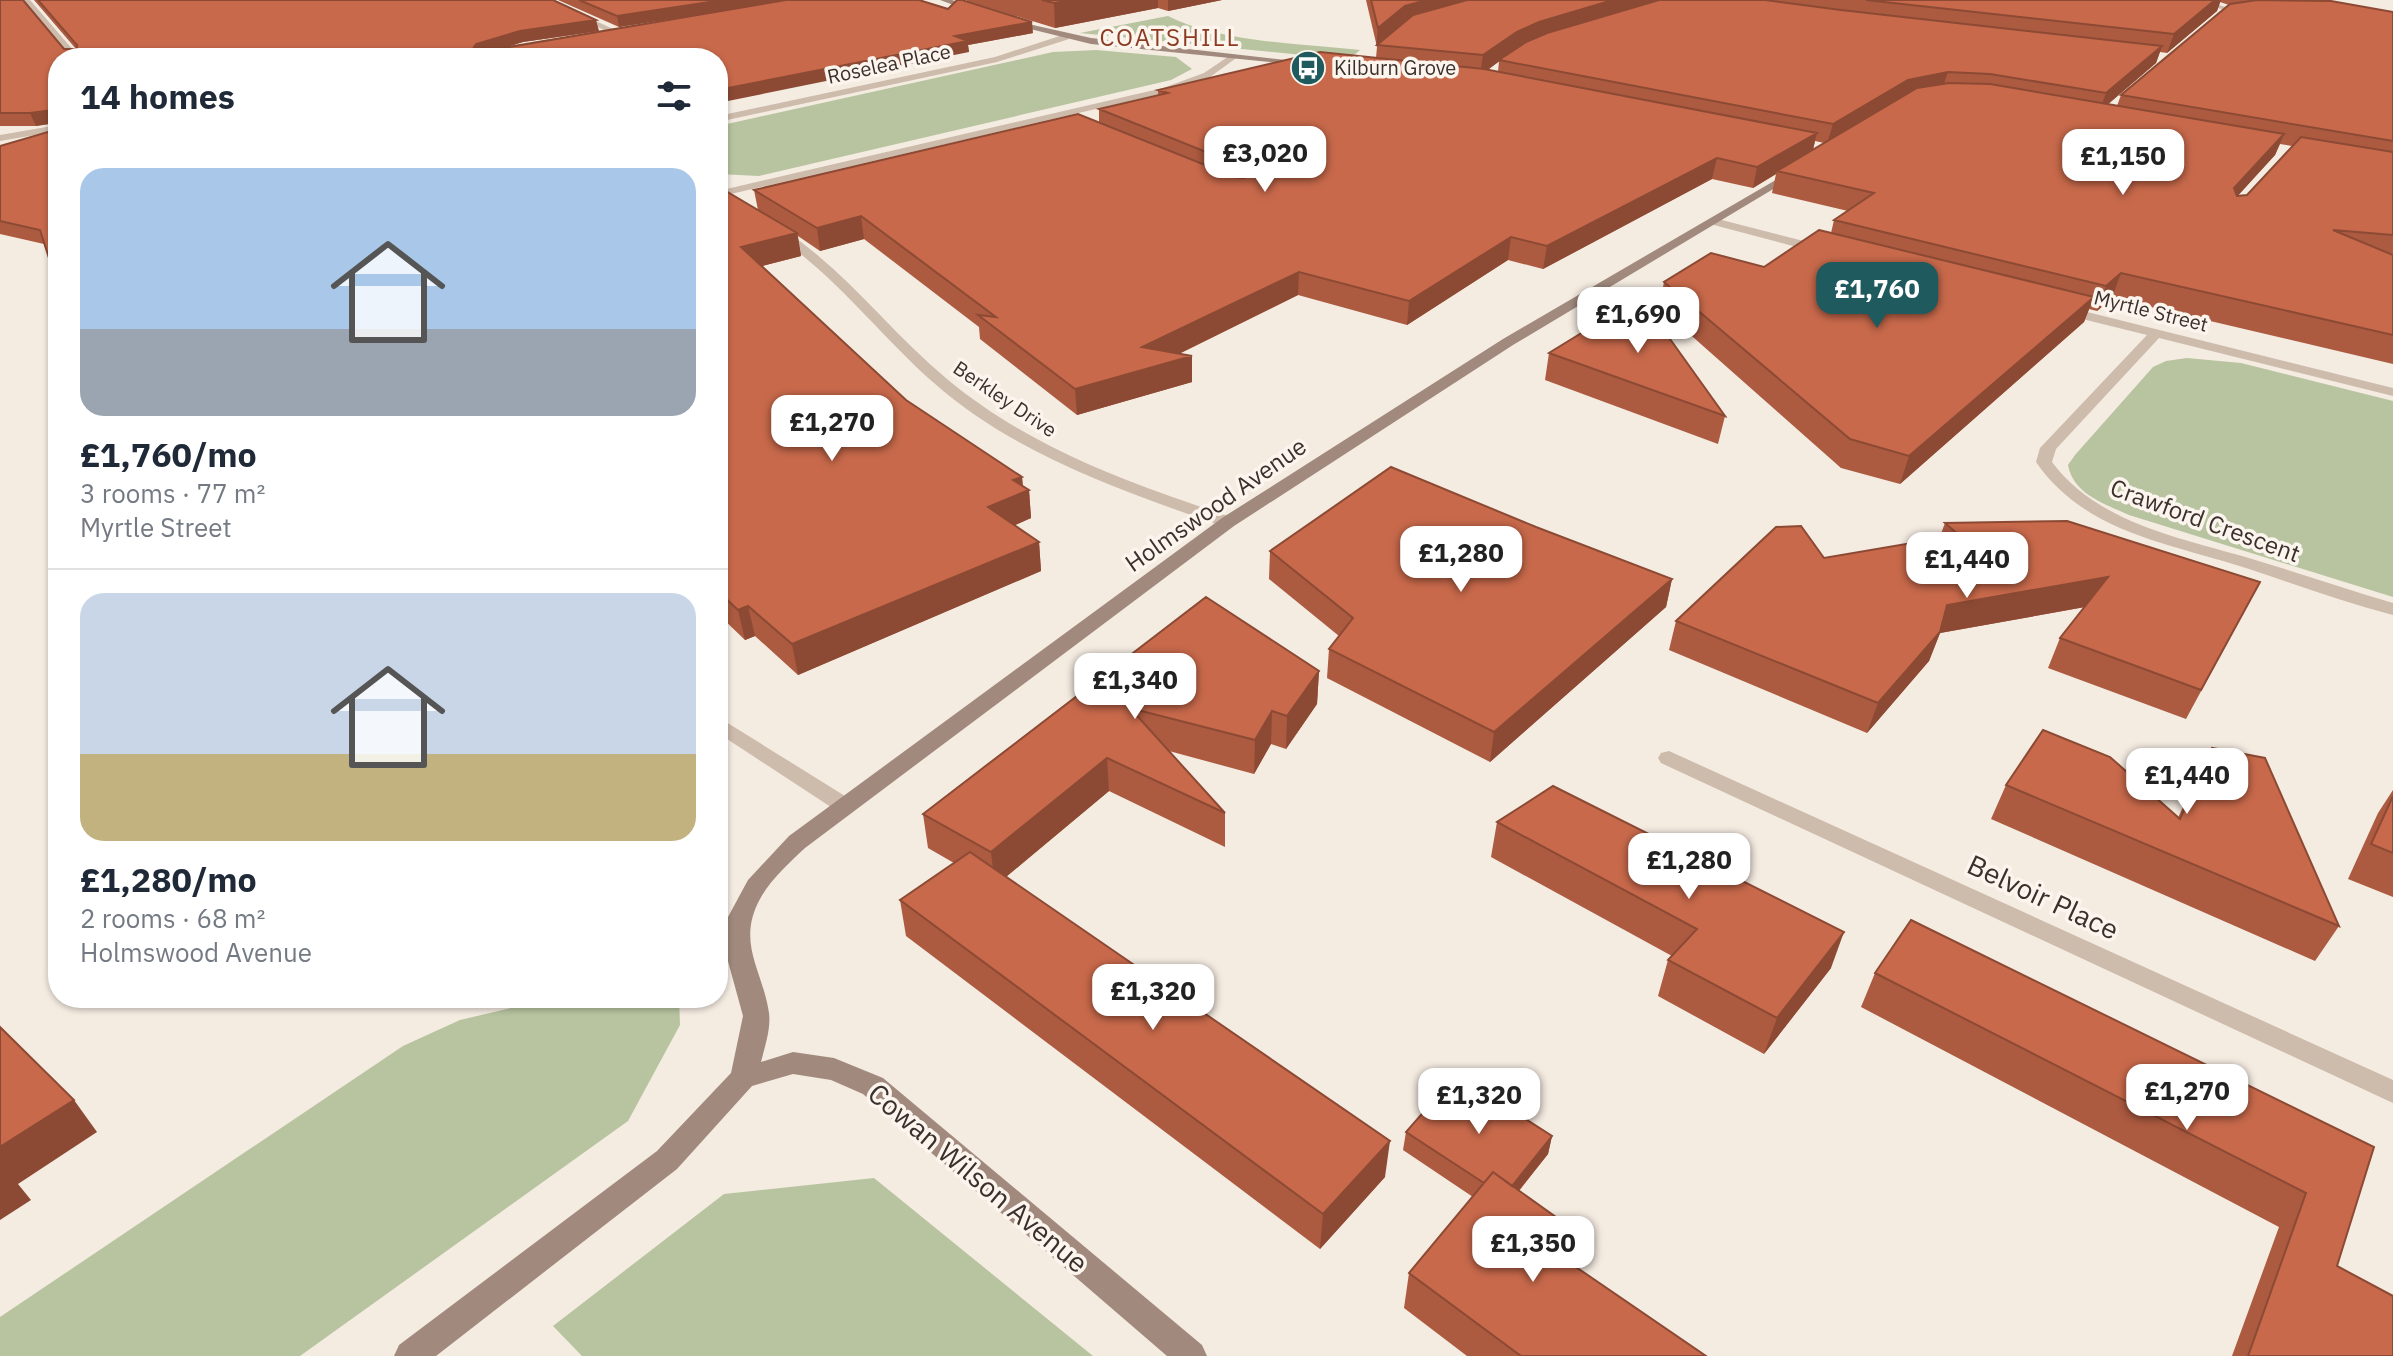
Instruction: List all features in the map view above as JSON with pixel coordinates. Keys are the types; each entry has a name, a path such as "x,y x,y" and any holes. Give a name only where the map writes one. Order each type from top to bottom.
{"street":[{"path":"26,0 67,48"},
{"path":"544,0 620,34"},
{"path":"944,0 988,14"},
{"path":"2193,0 2239,12"},
{"path":"2215,18 2255,11"},
{"path":"1003,19 1066,37 1315,63"},
{"path":"606,36 633,32"},
{"name":"Roselea Place","path":"728,117 997,59 1066,37"},
{"path":"728,198 1189,83 1235,56"},
{"path":"1054,116 1068,122"},
{"path":"0,138 48,130"},
{"name":"Holmswood Avenue","path":"743,1078 756,1024 754,1000 738,954 736,933 741,912 765,873 797,842 1228,522 1508,342 1805,167"},
{"path":"1714,222 1834,253"},
{"name":"Berkley Drive","path":"768,226 832,268 940,381 1008,430 1043,451 1082,468 1228,522"},
{"name":"Myrtle Street","path":"2049,306 2393,392"},
{"name":"Crawford Crescent","path":"2156,333 2048,448 2044,462 2051,476 2085,502 2126,523 2393,609"},
{"path":"728,730 845,806"},
{"name":"Belvoir Place","path":"1669,758 2393,1092"},
{"name":"Cowan Wilson Avenue","path":"743,1078 793,1063 834,1069 873,1086 1191,1356"},
{"path":"410,1356 667,1160 743,1078"}],"green space":[{"path":"1168,16 1188,25 1236,37 1360,50 1353,56 1333,58 1080,33"},
{"path":"1096,50 1176,57 1192,69 1171,80 759,176 728,174 728,124 1053,52"},
{"path":"2187,358 2241,363 2393,401 2393,597 2129,515 2091,497 2076,484 2068,465 2075,455 2153,367 2166,361"},
{"path":"511,1008 679,1008 680,1025 628,1121 300,1356 0,1356 0,1317 403,1046 460,1020"},
{"path":"874,1178 1093,1356 582,1356 553,1326 724,1194"}],"building":[{"path":"0,0 23,0 63,48 48,48 48,111 0,113"},
{"path":"38,0 553,0 596,20 520,31 474,47 480,48 77,48"},
{"path":"579,0 723,0 617,16"},
{"path":"786,0 919,0 948,9 957,0 962,0 1032,22 955,36 968,41 728,88 728,48 503,48"},
{"path":"1042,0 1073,0 1054,3"},
{"path":"1371,0 1427,0 1405,6 1378,28"},
{"path":"1467,0 1613,0 1539,22 1517,32 1483,55 1377,45 1413,15"},
{"path":"1659,0 1765,0 2162,46 2106,93 1990,74 1948,72 1908,80 1833,124 1499,60 1526,42 1547,33"},
{"path":"1866,0 2215,0 2174,34"},
{"path":"2257,0 2331,1 2393,12 2393,141 2121,95 2230,4"},
{"path":"1320,52 1484,69 1817,133 1757,167 1717,158 1547,246 1511,237 1409,301 1299,272 1142,347 1192,356 1075,389 978,315 996,317 861,216 817,228 754,190 1078,114 1244,178 1246,168 1099,109 1168,93 1158,90"},
{"path":"1949,83 1990,84 2284,134 2234,188 2237,196 2247,195 2301,137 2393,152 2393,235 2333,230 2393,255 2393,335 2121,273 2106,286 1834,220 1874,193 1777,171 1917,88"},
{"path":"48,132 48,255 40,230 0,221 0,146"},
{"path":"728,192 797,233 741,247 906,400 1022,477 1013,480 1029,490 988,507 1039,542 792,644 748,606 738,610 728,600"},
{"path":"1819,230 2094,297 1909,456 1850,439 1664,282 1711,253 1764,267"},
{"path":"1640,297 1725,416 1549,353"},
{"path":"1391,467 1672,579 1494,732 1329,649 1353,618 1270,551"},
{"path":"2067,521 2260,582 2201,690 2060,638 2108,577 1947,605 1940,632 1878,703 1676,621 1776,527 1801,526 1824,558 1959,535 1945,523"},
{"path":"1206,597 1319,671 1287,716 1272,711 1255,740 1130,708 1225,813 1107,758 991,852 923,814"},
{"path":"2043,730 2110,757 2180,819 2212,748 2265,758 2339,926 2006,785"},
{"path":"1553,786 1844,932 1777,1018 1668,960 1697,929 1497,822"},
{"path":"2393,796 2393,853 2371,844"},
{"path":"970,852 1390,1141 1323,1214 900,900"},
{"path":"1911,920 2374,1147 2337,1266 2393,1296 2393,1356 2248,1356 2306,1193 1875,973"},
{"path":"0,1027 74,1100 0,1147"},
{"path":"1449,1083 1488,1109 1496,1100 1552,1136 1512,1186 1493,1172 1484,1183 1406,1132"},
{"path":"1493,1172 1574,1230 1554,1252 1706,1356 1521,1356 1409,1273"}],"place":[{"name":"Kilburn Grove","path":"1308,68"}],"district":[{"name":"COATSHILL","path":"1170,38"}]}
